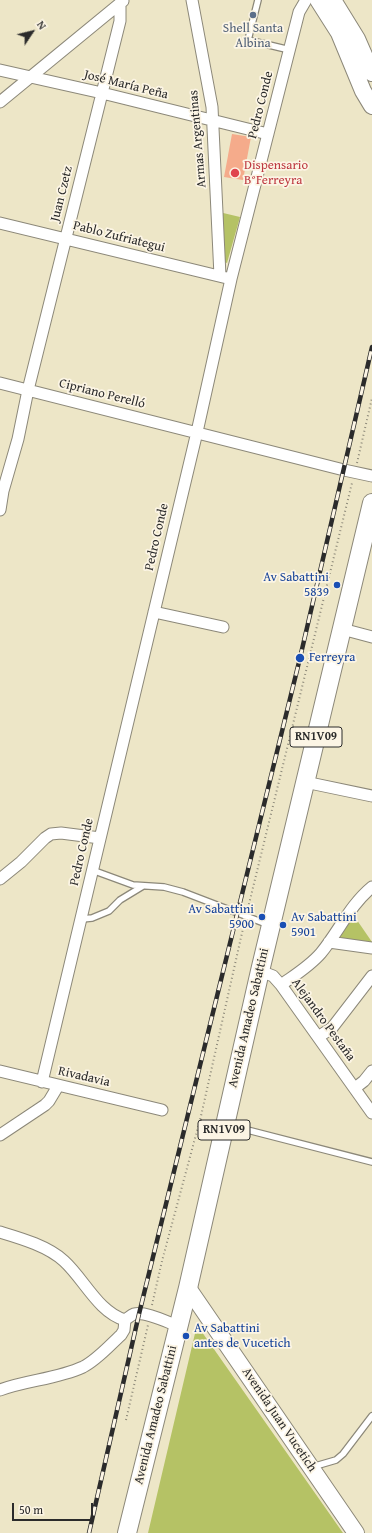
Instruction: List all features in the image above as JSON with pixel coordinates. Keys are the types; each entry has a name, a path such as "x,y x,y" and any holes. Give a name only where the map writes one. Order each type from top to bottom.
{"main road":[{"path":"318,0 339,33 363,91 372,106"},
{"path":"333,0 357,39 372,73"},
{"name":"Avenida Amadeo Sabattini","path":"127,1533 188,1288 270,926 372,503"},
{"name":"Avenida Juan Vucetich","path":"188,1288 356,1533"}],"street":[{"name":"Armas Argentinas","path":"192,0 212,107 220,276"},
{"name":"Pedro Conde","path":"42,1082 82,919 92,870 197,432 232,279 299,12 306,0"},
{"path":"0,102 122,2"},
{"name":"Juan Czetz","path":"0,510 3,491 18,439 28,390 120,22 122,2"},
{"name":"José María Peña","path":"0,70 102,93 268,134"},
{"name":"Pablo Zufriategui","path":"0,223 232,279"},
{"name":"Cipriano Perelló","path":"0,383 372,476"},
{"path":"154,612 223,627"},
{"path":"342,629 372,637"},
{"path":"305,782 372,796"},
{"path":"0,879 52,834 61,833 100,838"},
{"path":"281,985 308,967 330,942 353,907 364,894 372,888"},
{"path":"330,942 372,948"},
{"name":"Alejandro Pestaña","path":"260,971 272,976 281,985 372,1113"},
{"path":"318,1037 332,1028 372,976"},
{"name":"Rivadavia","path":"0,1071 162,1110"},
{"path":"355,1088 364,1081 372,1071"},
{"path":"0,1135 49,1102 58,1086"},
{"path":"0,1232 23,1239 53,1252 71,1267 88,1289 109,1311 118,1318 125,1320"},
{"path":"0,1390 70,1372 83,1367 92,1361 121,1335 124,1330 125,1320 133,1314 150,1315 178,1326"}],"lane":[{"path":"258,0 248,40 290,50"},
{"path":"92,870 134,885 164,887 183,892 270,926"},
{"path":"82,919 100,915 109,911 120,900 143,886"},
{"path":"226,1124 372,1162"},
{"path":"311,1467 336,1460 343,1454 372,1416"}],"green space":[{"path":"219,212 240,217 227,263 222,261"},
{"path":"350,910 372,942 372,948 329,942"},
{"path":"197,1325 343,1533 148,1533"}],"building":[{"path":"232,134 251,137 243,180 224,177"}],"railway":[{"path":"89,1533 139,1314 300,658 372,347"}],"place":[{"name":"Shell Santa Albina","path":"253,15"},
{"name":"Dispensario B°Ferreyra","path":"235,173"},
{"name":"Av Sabattini 5839","path":"337,585"},
{"name":"Ferreyra","path":"300,658"},
{"name":"Av Sabattini 5900","path":"262,917"},
{"name":"Av Sabattini 5901","path":"283,925"},
{"name":"Av Sabattini antes de Vucetich","path":"186,1336"}]}
